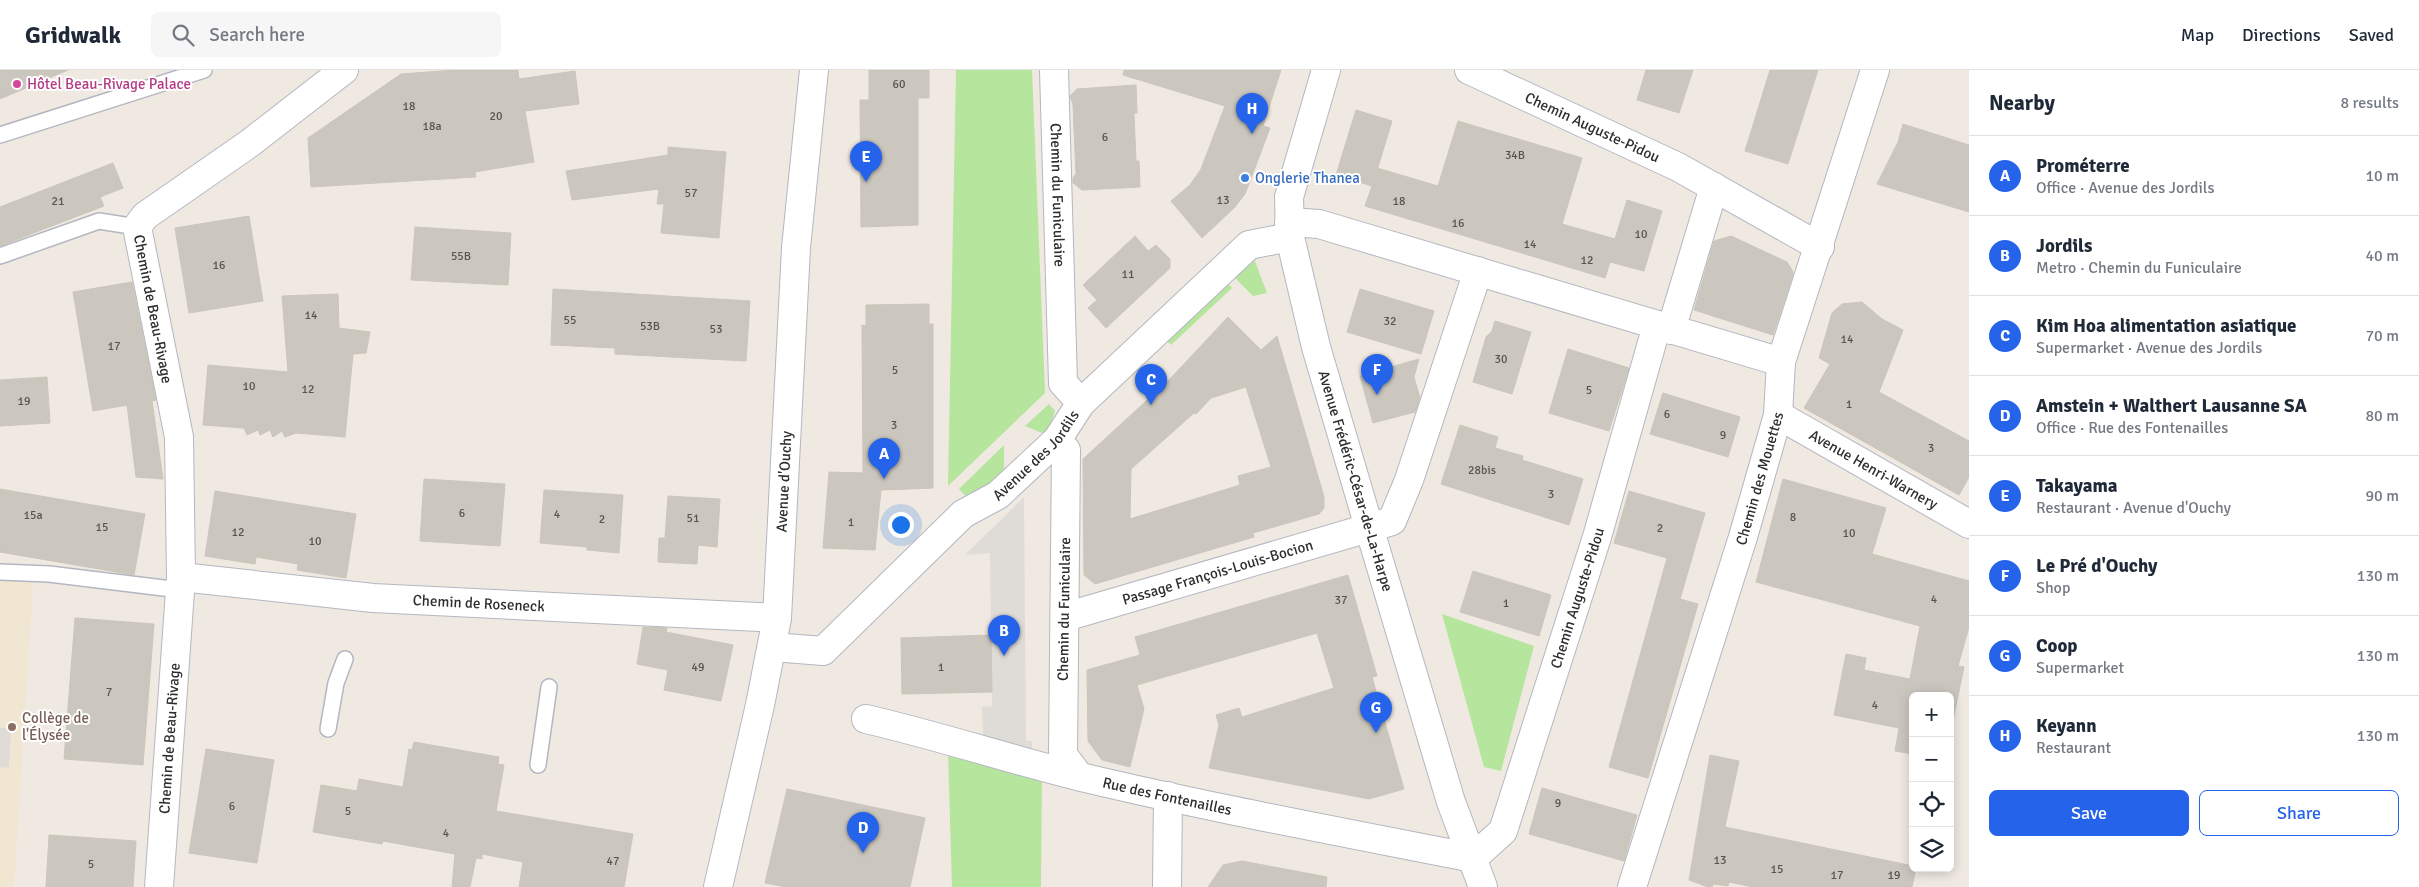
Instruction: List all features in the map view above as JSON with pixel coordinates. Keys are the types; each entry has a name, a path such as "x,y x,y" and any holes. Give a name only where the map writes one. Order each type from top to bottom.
{"street":[{"name":"Chemin de Beau-Rivage","path":"159,887 180,584 179,437 137,227 145,216 225,160 344,70"},
{"name":"Avenue d'Ouchy","path":"718,887 773,647 777,618 796,248 814,70"},
{"name":"Chemin du Funiculaire","path":"1054,70 1063,383 1081,403"},
{"name":"Avenue Frédéric-César-de-La-Harpe","path":"1326,70 1289,197 1290,229 1316,347 1451,802 1482,887"},
{"name":"Chemin Auguste-Pidou","path":"1469,70 1678,167 1820,247"},
{"name":"Chemin des Mouettes","path":"1632,887 1743,537 1778,415 1781,362 1820,247 1875,70"},
{"name":"Chemin Auguste-Pidou","path":"1473,858 1503,831 1664,328 1714,187"},
{"path":"1290,229 1319,224 1781,362"},
{"name":"Avenue des Jordils","path":"773,647 823,651 963,514 998,494 1057,440 1081,403 1249,245 1290,229"},
{"path":"1369,527 1392,521 1409,480 1478,271"},
{"name":"Avenue Henri-Warnery","path":"1778,415 1969,524"},
{"name":"Chemin du Funiculaire","path":"1057,440 1066,450 1063,755 1079,776"},
{"name":"Passage François-Louis-Bocion","path":"1064,617 1369,527"},
{"name":"Chemin de Roseneck","path":"180,584 373,598 777,618"},
{"name":"Rue des Fontenailles","path":"866,719 1079,776 1473,858"},
{"path":"1167,887 1168,796"}],"lane":[{"path":"0,134 204,70"},
{"path":"0,256 98,221 137,227"},
{"path":"0,572 180,584"},
{"path":"328,729 336,683 345,659"},
{"path":"538,765 549,687"}],"shaded area":[{"path":"1024,497 1026,741 1032,741 1032,763 983,742 982,707 992,706 990,553 965,555"},
{"name":"Collège de l'Élysée","path":"0,564 34,568 14,887 0,887"},
{"path":"0,728 11,728 9,768 0,767"}],"green space":[{"path":"956,70 1032,70 1045,393 948,486"},
{"path":"1253,256 1267,293 1253,296 1233,276"},
{"path":"1227,282 1232,288 1171,345 1165,339"},
{"path":"1049,404 1055,411 1047,435 1025,426"},
{"path":"1004,445 1004,475 968,499 959,489"},
{"path":"1442,614 1534,646 1501,771 1484,767"},
{"path":"948,751 1042,774 1041,887 952,887"}],"building":[{"name":"Hôtel Beau-Rivage Palace","path":"0,70 68,70 0,99"},
{"path":"456,70 518,70 519,79 575,71 579,104 525,111 534,162 475,172 476,177 311,187 308,138 401,74"},
{"path":"869,70 929,70 929,98 918,98 918,225 861,227 860,100 869,100"},
{"path":"1124,70 1281,70 1263,126 1270,128 1245,194 1234,208 1202,238 1171,201 1190,185 1201,169 1225,106 1123,75"},
{"path":"1646,70 1693,70 1679,113 1637,100"},
{"path":"1770,70 1818,70 1788,164 1745,151"},
{"path":"1136,85 1137,113 1134,113 1136,161 1139,161 1140,187 1082,190 1073,183 1073,178 1076,174 1073,105 1070,96 1077,89"},
{"path":"1356,110 1392,121 1378,168 1438,186 1458,121 1582,158 1562,224 1615,239 1627,200 1662,211 1644,271 1610,262 1605,278 1365,206 1372,186 1336,175"},
{"path":"1903,124 1969,145 1969,212 1877,184 1898,142"},
{"path":"668,147 726,152 719,238 661,233 664,204 657,204 659,189 572,200 566,171 668,155"},
{"path":"113,163 123,188 100,197 104,206 0,246 0,207"},
{"path":"249,216 263,301 189,313 175,228"},
{"path":"415,227 511,233 508,285 411,280"},
{"path":"1135,236 1148,251 1156,245 1170,259 1170,268 1106,328 1088,308 1097,300 1083,285"},
{"path":"1731,236 1787,262 1792,270 1793,274 1773,335 1694,310 1714,241"},
{"path":"132,282 156,400 152,401 163,479 136,477 127,405 93,411 73,292"},
{"path":"553,289 750,301 746,361 615,354 615,348 551,345"},
{"path":"1360,289 1434,311 1421,354 1347,332"},
{"path":"338,294 339,328 370,332 366,353 353,354 345,437 296,433 285,437 282,431 273,437 270,430 260,435 258,430 247,435 244,428 203,425 208,365 288,372 282,296"},
{"path":"1862,302 1882,319 1903,330 1879,392 1969,441 1969,477 1959,495 1804,408 1830,364 1819,358 1832,313 1842,304"},
{"path":"929,304 929,324 933,324 933,488 881,490 875,550 823,548 829,472 863,473 862,325 866,326 866,305"},
{"path":"1228,317 1261,350 1277,336 1324,497 1324,508 1319,514 1253,533 1254,537 1095,584 1084,575 1083,459 1169,380","holes":["1246,387 1271,467 1238,476 1240,485 1130,519 1131,469 1194,413 1196,414 1211,398"]},
{"path":"1495,321 1531,332 1512,394 1473,382 1486,337 1492,331"},
{"path":"1568,349 1629,368 1609,431 1549,413"},
{"path":"1419,359 1414,377 1420,398 1415,412 1373,423 1360,376"},
{"path":"47,377 50,423 0,426 0,380"},
{"path":"1663,393 1740,417 1728,457 1650,434"},
{"path":"1460,425 1498,437 1495,448 1523,456 1522,460 1583,479 1569,525 1441,484"},
{"path":"424,479 505,484 500,546 420,541"},
{"path":"1783,479 1886,508 1872,554 1969,581 1969,627 1958,666 1964,667 1954,716 1954,692 1909,692 1909,753 1895,751 1899,728 1834,715 1846,654 1866,658 1864,670 1910,679 1920,626 1756,582"},
{"path":"0,489 145,514 134,575 0,552"},
{"path":"544,490 623,495 619,553 587,550 587,547 540,543"},
{"path":"215,491 356,514 346,578 297,570 298,564 256,557 255,564 205,556"},
{"path":"1629,491 1705,513 1680,599 1698,604 1648,778 1609,767 1667,558 1614,543"},
{"path":"668,496 720,499 717,547 698,545 697,564 658,562 659,538 665,538"},
{"path":"1473,571 1551,595 1539,636 1460,612"},
{"path":"1348,575 1377,676 1372,677 1404,789 1369,799 1209,768 1219,725 1216,715 1239,708 1242,717 1334,688 1317,633 1137,685 1144,709 1130,767 1102,760 1088,741 1087,670 1140,655 1135,637"},
{"path":"75,618 154,624 143,765 64,759"},
{"path":"643,627 667,628 666,632 733,645 721,701 664,690 668,670 637,664"},
{"path":"991,635 992,692 902,694 901,638"},
{"path":"414,742 499,757 498,764 504,765 496,811 633,834 624,887 519,887 523,862 482,854 482,859 476,858 470,887 452,887 455,854 383,841 382,844 313,832 321,785 357,791 359,779 403,787 409,749 412,750"},
{"path":"206,749 274,760 257,863 189,853"},
{"path":"1710,755 1739,761 1725,827 1909,865 1909,872 1915,872 1912,887 1753,887 1729,882 1728,886 1713,884 1712,887 1708,887 1689,880"},
{"path":"1542,788 1637,815 1624,861 1529,834"},
{"path":"787,789 925,818 910,887 786,887 765,883"},
{"path":"49,835 136,841 133,887 46,887"},
{"path":"1242,861 1327,877 1326,887 1208,887 1223,865"}],"place":[{"name":"Hôtel Beau-Rivage Palace","path":"17,84"},
{"name":"Keyann","path":"1252,134"},
{"name":"Onglerie Thanea","path":"1245,178"},
{"name":"Takayama","path":"866,182"},
{"name":"Le Pré d'Ouchy","path":"1377,395"},
{"name":"Kim Hoa alimentation asiatique","path":"1151,405"},
{"name":"Prométerre","path":"884,479"},
{"name":"Jordils","path":"1004,656"},
{"name":"Collège de l'Élysée","path":"12,727"},
{"name":"Coop","path":"1376,733"},
{"name":"Amstein + Walthert Lausanne SA","path":"863,853"}]}
